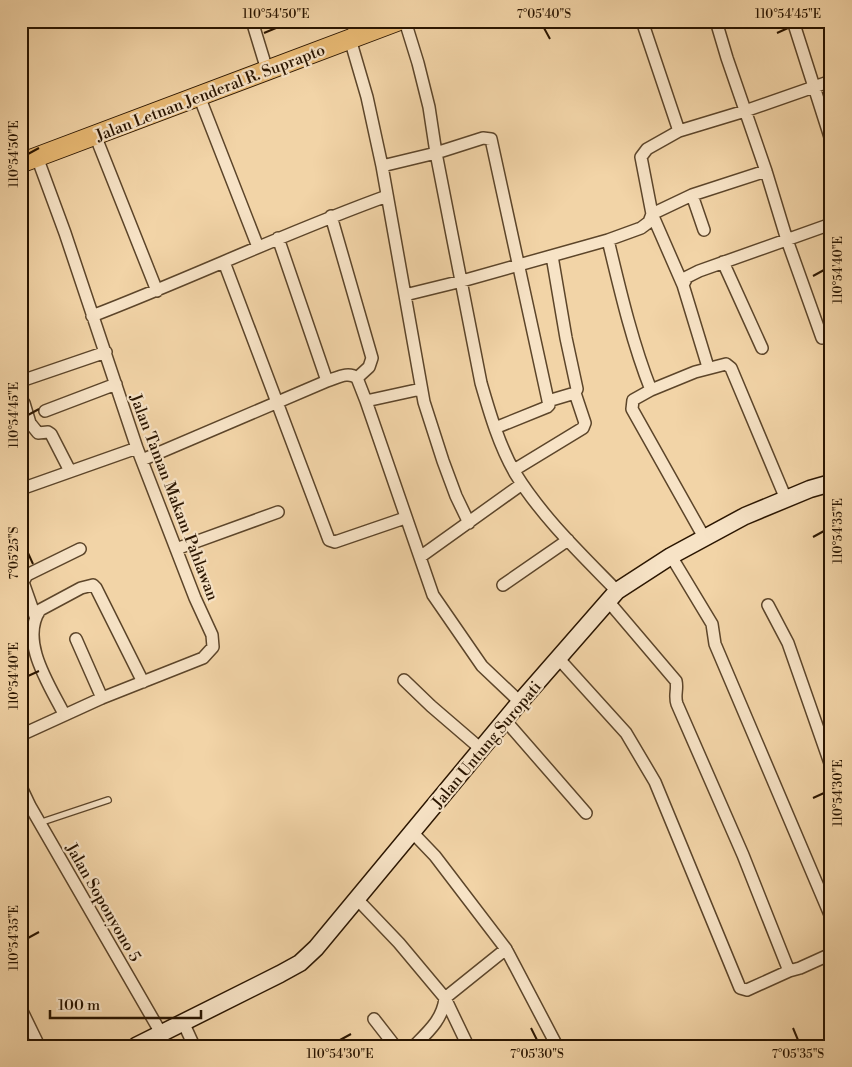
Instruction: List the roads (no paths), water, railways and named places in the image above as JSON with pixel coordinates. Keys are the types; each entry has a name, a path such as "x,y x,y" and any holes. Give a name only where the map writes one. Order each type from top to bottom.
{"main road":[{"name":"Jalan Letnan Jenderal R. Suprapto","path":"29,160 267,70 353,32 398,21"},
{"name":"Jalan Untung Suropati","path":"136,1046 280,974 300,962 316,948 520,702 612,596 671,556 745,516 810,489 831,483"}],"street":[{"path":"252,21 267,70"},
{"path":"404,21 418,63 429,107 436,153 481,383 495,428 522,484 612,596 676,681 675,694 678,704 739,846 789,971"},
{"path":"642,21 679,132"},
{"path":"716,21 822,338"},
{"path":"793,21 831,140"},
{"path":"353,32 382,166 421,389 443,461 456,496 469,523"},
{"path":"708,367 683,285 652,214 641,157 647,149 679,132 831,80"},
{"path":"199,96 258,247"},
{"path":"95,135 157,291"},
{"path":"382,166 436,153 483,138 490,139 548,401 547,407 495,428"},
{"name":"Jalan Taman Makam Pahlawan","path":"21,735 64,714 203,658 213,647 212,635 137,448 65,233 29,160"},
{"path":"405,295 608,240 642,228 649,222 652,214 692,195 766,171"},
{"path":"692,195 704,230"},
{"path":"92,316 157,291 331,216 387,196"},
{"path":"331,216 372,358 369,367 357,378"},
{"path":"683,285 687,277 723,262 831,224"},
{"path":"278,238 328,381"},
{"path":"608,240 641,362 651,390"},
{"path":"514,470 583,428 585,422 575,393 577,389 552,256"},
{"path":"224,262 329,540 335,542 405,518"},
{"path":"723,262 762,348"},
{"path":"27,379 106,352"},
{"path":"705,538 632,409 633,400 651,390 708,367 726,364 731,368 786,499"},
{"path":"142,460 328,381 344,375 354,375 366,401 405,518 433,594 482,666 520,702"},
{"path":"45,412 116,384"},
{"path":"366,401 421,389"},
{"path":"548,401 575,393"},
{"path":"21,401 24,403 30,423 38,433 48,432 51,434 70,471"},
{"path":"21,490 137,448"},
{"path":"420,558 522,484"},
{"path":"176,549 278,512"},
{"path":"503,585 568,540"},
{"path":"35,616 26,607 24,578 80,548"},
{"path":"671,556 712,624 715,644 831,917"},
{"path":"64,714 37,660 32,639 32,629 35,616 46,606 81,588 93,585 98,592 143,682"},
{"path":"768,606 788,643 831,766"},
{"path":"76,639 102,698"},
{"path":"559,659 626,733 638,751 655,782 740,988 748,990 831,954"},
{"path":"404,680 481,749"},
{"path":"505,720 586,814"},
{"name":"Jalan Soponyono 5","path":"21,787 26,808 40,823 161,1033"},
{"path":"412,832 435,856 506,949 557,1046"},
{"path":"357,899 399,943 445,998 468,1046"},
{"path":"414,1046 431,1030 442,1014 445,998 506,949"},
{"path":"21,1009 39,1046"},
{"path":"374,1019 395,1046"},
{"path":"184,1022 194,1046"}],"lane":[{"path":"40,823 108,800"}]}
